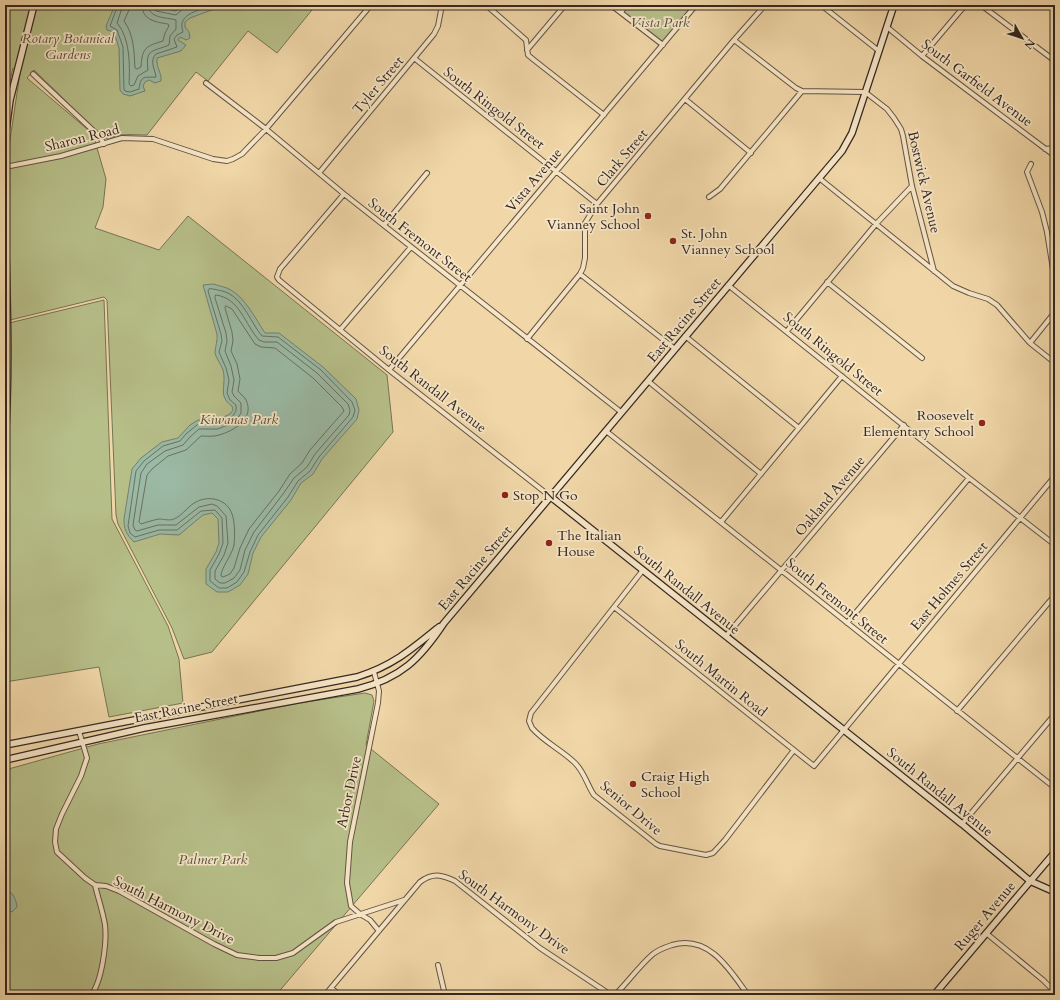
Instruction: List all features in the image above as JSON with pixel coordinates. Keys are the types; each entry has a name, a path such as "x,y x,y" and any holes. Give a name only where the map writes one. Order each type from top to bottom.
{"main road":[{"path":"5,138 10,100 34,5"},
{"name":"East Racine Street","path":"5,760 144,728 358,689 377,684 406,667 426,648 444,623 728,284 820,178 847,143 852,133 894,5"},
{"path":"5,223 8,345 8,387 5,442"},
{"name":"South Randall Avenue","path":"551,497 962,824 1030,881 1055,892"},
{"name":"East Racine Street","path":"5,745 342,681 374,672 394,662 444,623"},
{"name":"Ruger Avenue","path":"934,995 1055,852"}],"street":[{"path":"266,129 371,5"},
{"name":"Tyler Street","path":"319,173 434,34 438,26 442,5"},
{"path":"486,5 526,40 528,55 604,115"},
{"path":"527,50 565,5"},
{"path":"611,5 663,45"},
{"path":"621,12 626,5"},
{"name":"Vista Avenue","path":"389,370 696,5"},
{"name":"Clark Street","path":"527,339 580,274 585,258 585,223 597,204 765,5"},
{"path":"821,5 879,50"},
{"path":"828,11 830,5"},
{"path":"922,56 967,5"},
{"path":"981,5 1055,61"},
{"name":"South Garfield Avenue","path":"887,27 922,56 1055,156"},
{"path":"734,40 790,84 802,91 865,92"},
{"name":"South Ringold Street","path":"414,58 597,204"},
{"path":"33,74 99,136 104,144"},
{"name":"South Fremont Street","path":"206,83 266,129 344,194 621,412"},
{"path":"709,197 720,189 802,91"},
{"name":"Bostwick Avenue","path":"865,92 887,109 901,129 912,186 934,271"},
{"path":"685,99 751,153"},
{"name":"Sharon Road","path":"5,167 61,156 122,138 153,139 213,159 227,161 242,154 266,129"},
{"path":"1045,149 1055,148"},
{"path":"1032,164 1027,172 1042,212 1047,232 1055,282"},
{"path":"384,225 427,173"},
{"path":"820,178 934,271 960,290 988,299 997,305 1030,343 1055,363"},
{"path":"787,331 876,224 912,186"},
{"name":"South Randall Avenue","path":"344,194 280,269 277,277 279,280 389,370 551,497"},
{"path":"340,330 411,247"},
{"path":"580,274 675,349"},
{"path":"827,282 922,358"},
{"name":"South Ringold Street","path":"728,284 969,478 1055,545"},
{"path":"1030,343 1055,312"},
{"path":"685,336 799,428"},
{"path":"721,522 842,376"},
{"path":"648,381 761,474"},
{"name":"Oakland Avenue","path":"726,636 904,425"},
{"name":"South Fremont Street","path":"606,431 1055,788"},
{"name":"East Holmes Street","path":"814,766 1055,476"},
{"path":"847,623 969,478"},
{"name":"Senior Drive","path":"643,570 539,701 529,716 530,724 535,731 575,763 584,775 591,790 602,802 660,846 697,854 710,854 725,840 794,750"},
{"path":"957,711 1055,595"},
{"name":"South Martin Road","path":"614,607 814,766"},
{"name":"Arbor Drive","path":"360,914 351,906 349,897 347,883 348,859 350,842 379,696 374,672"},
{"path":"962,824 1055,714"},
{"name":"South Harmony Drive","path":"79,731 87,758 85,766 56,829 55,842 57,852 85,878 95,885 106,886 125,894 214,944 237,955 259,958 276,958 293,953 336,922 404,900"},
{"name":"South Harmony Drive","path":"325,995 420,882 427,877 436,874 445,876 466,890 540,948 611,995"},
{"path":"91,995 98,982 104,945 105,926 95,885"},
{"path":"360,914 370,920 379,931"},
{"path":"986,934 1055,992"},
{"path":"616,995 654,953 665,947 687,943 697,944 707,948 725,963 748,995"},
{"path":"438,965 445,995"},
{"path":"331,988 340,995"}],"green space":[{"name":"Kiwanas Park","path":"5,5 316,5 277,53 248,31 208,81 196,72 147,135 118,135 104,138 34,70 27,78 93,134 106,179 103,207 95,228 159,250 188,216 387,375 393,432 212,652 184,659 172,628 118,524 116,515 107,300 104,297 10,320 7,160 20,73 13,68 5,103"},
{"name":"Vista Park","path":"626,5 696,5 663,45 621,12"},
{"path":"104,300 112,519 168,626 179,659 183,703 109,717 99,667 5,682 5,324"},
{"name":"Palmer Park","path":"365,693 372,695 374,701 366,745 439,804 276,995 5,995 5,770 98,744 299,703"}],"water":[{"path":"115,5 148,5 176,11 181,5 225,5 190,18 185,22 185,27 189,32 190,38 186,40 180,37 178,40 186,45 181,51 157,58 161,81 155,83 149,80 145,82 143,86 145,91 130,96 123,94 120,90 119,48 114,32 107,30 106,26"},
{"path":"213,284 229,289 241,298 250,309 265,333 279,333 323,367 356,399 359,410 357,419 322,459 313,474 301,483 291,500 261,537 253,553 248,574 240,585 228,592 217,592 206,584 206,569 216,552 219,543 218,519 212,513 203,515 179,535 160,534 134,542 126,531 124,523 132,469 141,458 162,442 178,438 190,425 198,420 215,421 230,414 233,410 232,406 225,398 223,390 223,370 215,353 217,334 203,285"},
{"path":"5,889 14,896 16,901 17,907 12,912 5,910"}],"place":[{"name":"Saint John Vianney School","path":"648,216"},
{"name":"St. John Vianney School","path":"673,241"},
{"name":"Roosevelt Elementary School","path":"982,423"},
{"name":"Stop N Go","path":"505,495"},
{"name":"The Italian House","path":"549,543"},
{"name":"Craig High School","path":"633,784"}],"park label":[{"name":"Rotary Botanical Gardens","path":"68,46"}]}
